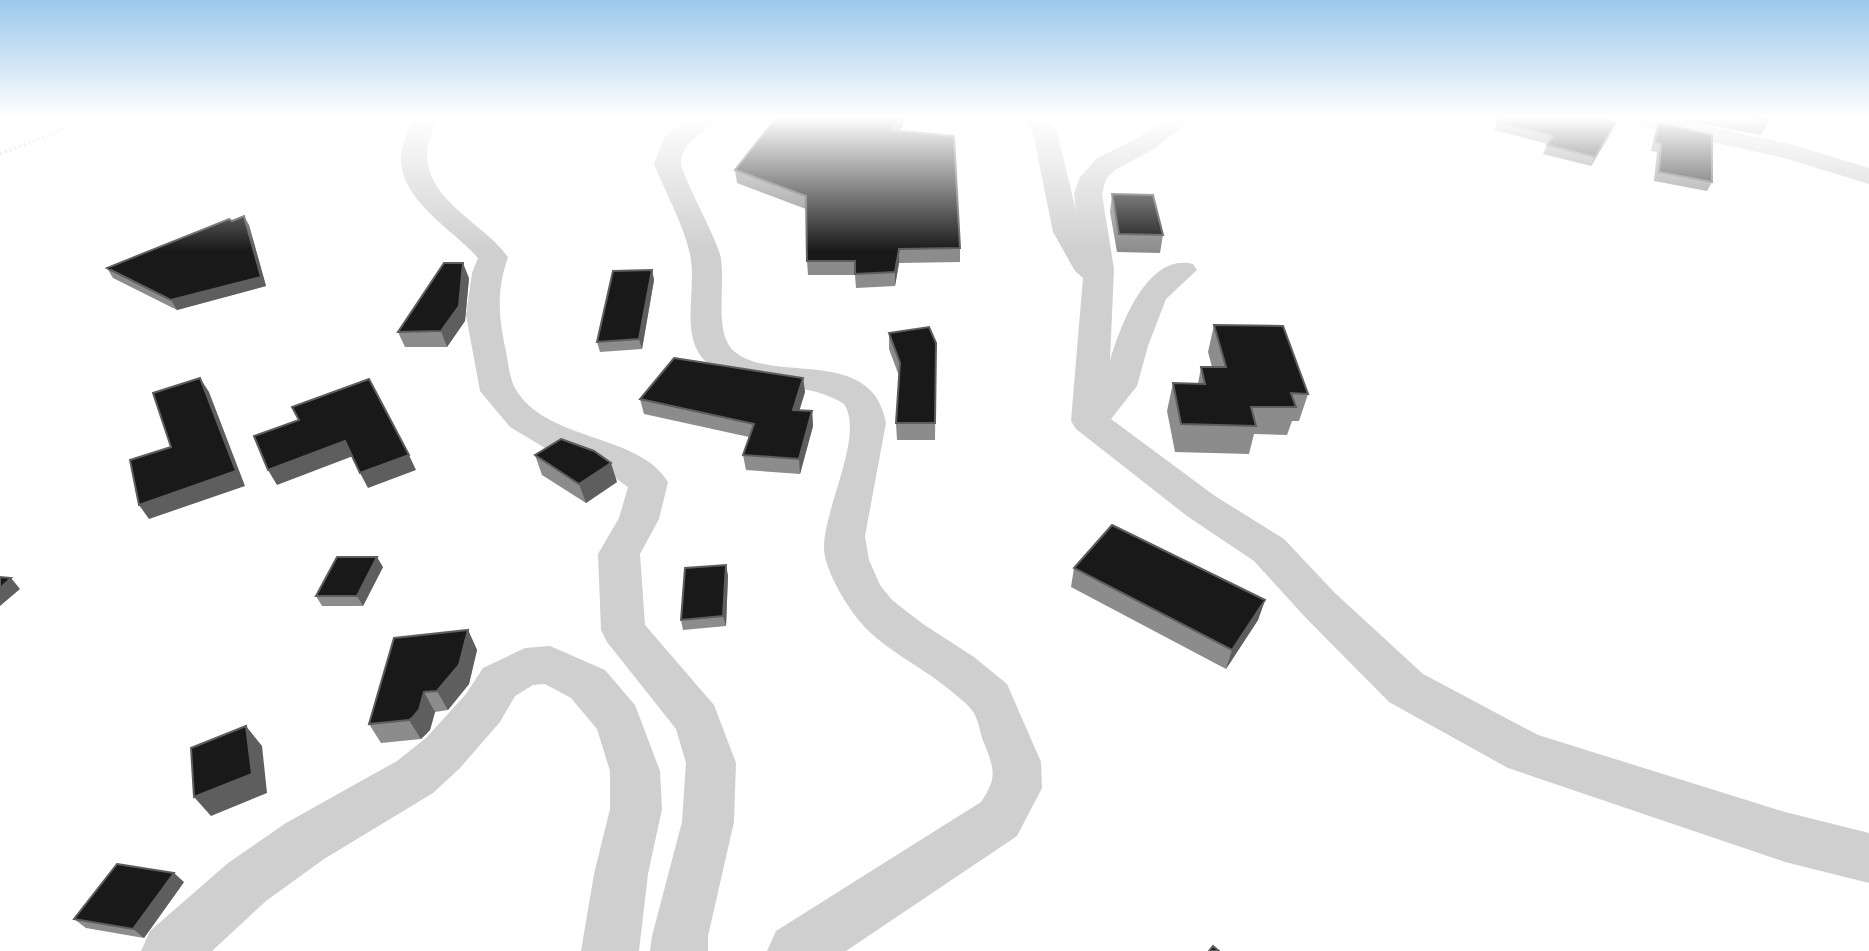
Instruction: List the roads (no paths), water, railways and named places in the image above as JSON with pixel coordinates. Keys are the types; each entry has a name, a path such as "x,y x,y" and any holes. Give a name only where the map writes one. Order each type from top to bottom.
{"street":[{"path":"415,162 419,181 434,201 482,242 493,257 487,273 482,315 498,391 523,419 558,439 614,459 649,482 639,519 619,554 623,630 697,720 711,763 708,822 680,936 679,951"},
{"path":"667,162 705,258 705,322 712,349 727,363 750,372 828,382 850,391 866,409 867,429 848,517 845,551 858,586 881,619 958,668 990,698 1017,763 1019,790 999,819 796,951"},
{"path":"1052,162 1067,232 1098,285"},
{"path":"1088,421 1099,269 1088,194 1093,177 1109,162"},
{"path":"1824,162 1869,176"},
{"path":"1088,421 1120,386 1131,346 1152,295 1182,270"},
{"path":"1088,421 1201,506 1269,550 1320,605 1406,688 1525,752 1785,837 1869,858"},
{"path":"170,951 247,881 305,841 415,777 443,752 483,708 499,682 525,667 550,664 588,684 618,720 635,771 636,809 621,874 610,951"}]}
